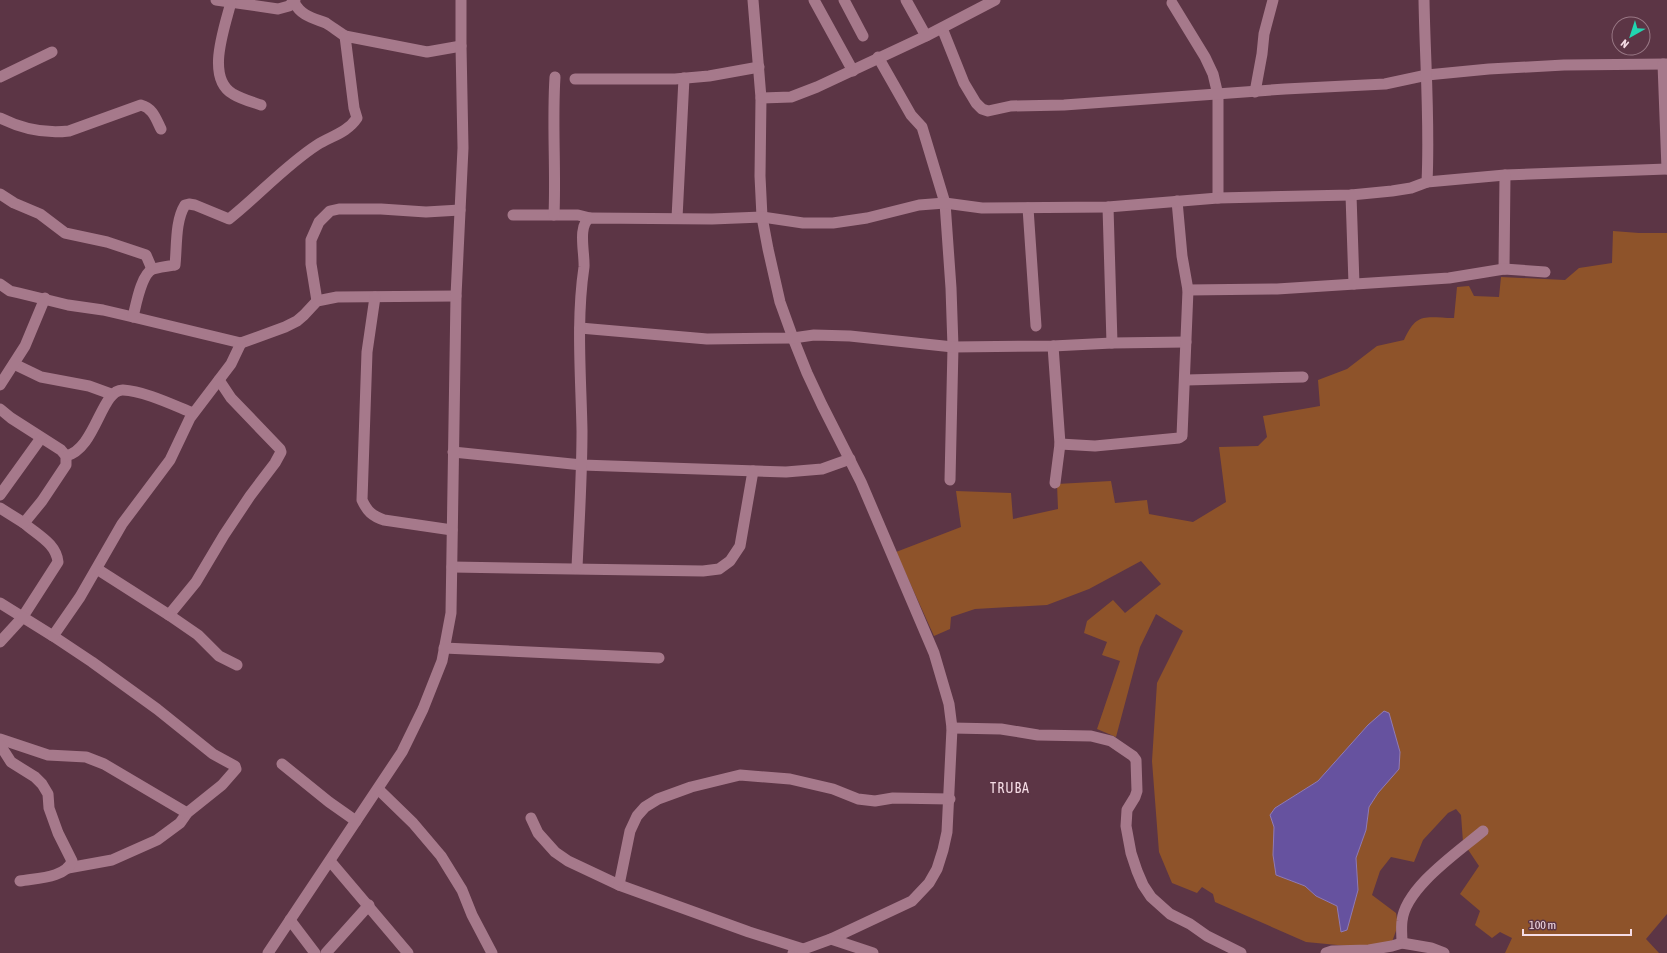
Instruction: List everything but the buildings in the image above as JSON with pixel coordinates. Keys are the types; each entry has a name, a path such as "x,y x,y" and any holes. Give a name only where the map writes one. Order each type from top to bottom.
{"street":[{"path":"216,0 278,9 289,6 295,1 298,9 310,18 326,24 345,36 427,52 461,46"},
{"path":"268,953 402,752 423,709 442,661 451,614 456,296 463,148 461,0"},
{"path":"531,818 538,833 555,852 568,861 619,885 798,951 831,939 912,901 921,893 937,869 944,850 950,799 952,728 949,704 934,653 850,459 822,405 793,338 780,302 768,249 762,217 760,176 761,98 753,0"},
{"path":"814,0 853,70"},
{"path":"844,0 863,36"},
{"path":"906,0 926,36"},
{"path":"761,98 791,97 926,36 994,0"},
{"path":"1255,92 1264,34 1274,0"},
{"path":"1424,0 1427,75 1427,182"},
{"path":"231,2 217,62 219,75 224,86 232,94 261,105"},
{"path":"1172,3 1205,57 1213,74 1218,95 1218,198"},
{"path":"513,215 578,215 590,218 762,217 803,223 834,223 867,218 920,205 945,203 982,208 1108,207 1218,198 1351,195 1410,188 1427,182 1505,175 1667,169 1665,64 1564,65 1489,69 1427,75 1385,84 1064,105 1011,106 988,111 982,109 976,103 964,83 942,28"},
{"path":"133,317 146,276 152,269 175,265 178,226 182,210 185,205 195,205 229,219 317,145 337,135 353,124 357,118 354,108 345,36"},
{"path":"0,77 52,52"},
{"path":"878,57 911,115 922,127 945,203 951,288 953,347 950,480"},
{"path":"575,79 684,78 709,76 759,68"},
{"path":"554,215 556,179 553,109 555,77"},
{"path":"677,218 684,78"},
{"path":"0,118 26,129 60,132 69,131 142,105 147,107 154,115 161,129"},
{"path":"1504,269 1505,175"},
{"path":"0,194 14,203 40,214 65,233 107,242 146,255 152,269"},
{"path":"1351,195 1354,284"},
{"path":"1060,444 1095,446 1179,438 1182,436 1186,380 1188,290 1182,256 1177,201"},
{"path":"1108,207 1112,343"},
{"path":"1028,208 1036,326"},
{"path":"317,301 311,264 310,244 314,229 330,211 339,209 381,209 426,212 460,210"},
{"path":"577,568 582,465 580,328 584,264 583,229 585,222 590,218"},
{"path":"1188,290 1277,289 1449,278 1504,269 1545,272"},
{"path":"0,284 10,291 45,298 68,305 133,317 242,343 296,321 317,301 337,297 456,296"},
{"path":"375,296 367,352 362,500 367,511 373,516 384,520 452,530"},
{"path":"0,385 31,334 45,298"},
{"path":"580,328 707,339 793,338 814,335 850,336 953,347 1186,342"},
{"path":"53,636 80,597 122,524 170,460 193,412 231,364 242,343"},
{"path":"1053,346 1060,444 1055,483"},
{"path":"14,364 41,377 89,386 111,394"},
{"path":"1186,380 1303,377"},
{"path":"169,615 196,582 224,535 250,496 275,463 281,452 280,449 231,398 219,380"},
{"path":"66,456 74,454 80,450 91,434 111,394 121,390 136,392 193,412"},
{"path":"0,409 40,438 61,450 66,456 66,465 63,471 42,501 24,523"},
{"path":"0,496 40,438"},
{"path":"453,452 582,465 786,472 822,469 850,459"},
{"path":"452,567 703,571 719,569 730,561 740,546 753,471"},
{"path":"0,508 24,523 52,547 57,554 58,562 22,618 0,642"},
{"path":"96,569 169,615 198,635 219,656 237,665"},
{"path":"0,603 53,636 157,709 213,754 235,766 235,772 222,785 187,814 170,832 112,860 68,868 52,875 20,881"},
{"path":"444,648 659,658"},
{"path":"952,728 1001,728 1032,734 1091,736 1111,741 1133,756 1136,760 1137,791 1127,810 1126,826 1131,853 1143,885 1151,897 1170,914 1190,924 1207,936 1242,953"},
{"path":"0,739 48,755 86,756 104,764 187,814"},
{"path":"0,745 11,762 35,777 42,784 48,794 49,808 58,833 72,861 68,868"},
{"path":"282,764 328,802 356,821"},
{"path":"619,885 630,831 637,816 645,807 658,799 691,787 740,775 790,779 833,789 858,799 950,799"},
{"path":"378,789 413,823 441,856 462,890 472,915 492,953"},
{"path":"1402,943 1402,920 1412,895 1433,872 1483,832"},
{"path":"330,861 408,953"},
{"path":"326,953 369,906"},
{"path":"290,920 315,953"},
{"path":"831,939 873,953"},
{"path":"1326,953 1332,951 1368,950 1402,943 1414,949 1431,948 1444,953"}],"shaded area":[{"path":"1613,231 1667,233 1667,914 1646,939 1659,953 1505,953 1512,938 1500,932 1492,938 1475,925 1480,911 1460,894 1479,866 1463,842 1461,815 1456,809 1448,813 1423,840 1414,862 1391,857 1380,871 1372,895 1396,913 1398,925 1392,942 1358,947 1306,942 1215,902 1213,894 1202,887 1197,893 1172,883 1159,852 1152,761 1157,683 1183,631 1156,614 1140,647 1116,737 1097,729 1120,661 1102,655 1107,642 1084,633 1087,621 1113,600 1125,613 1161,584 1141,561 1089,589 1047,605 975,609 951,617 950,629 934,636 896,552 961,527 956,491 1011,493 1013,519 1058,509 1057,484 1111,481 1115,503 1147,500 1149,514 1193,522 1226,502 1219,447 1258,446 1267,437 1263,416 1320,406 1318,380 1347,369 1377,346 1404,340 1413,324 1418,320 1429,317 1454,318 1457,287 1469,286 1474,296 1499,297 1501,277 1565,280 1579,268 1612,263","holes":["1368,725 1378,793 1369,807 1366,830 1356,858 1358,890 1346,930 1341,932 1337,906 1316,896 1305,886 1276,875 1273,855 1275,808 1318,781"]},
{"path":"1384,711 1389,713 1400,752 1399,769 1378,793 1369,807 1366,830 1356,858 1358,890 1347,930 1341,932 1337,906 1316,896 1305,886 1276,875 1273,855 1274,827 1270,815 1275,808 1318,781 1368,725"}],"district":[{"name":"TRUBA","path":"1010,788"}]}
